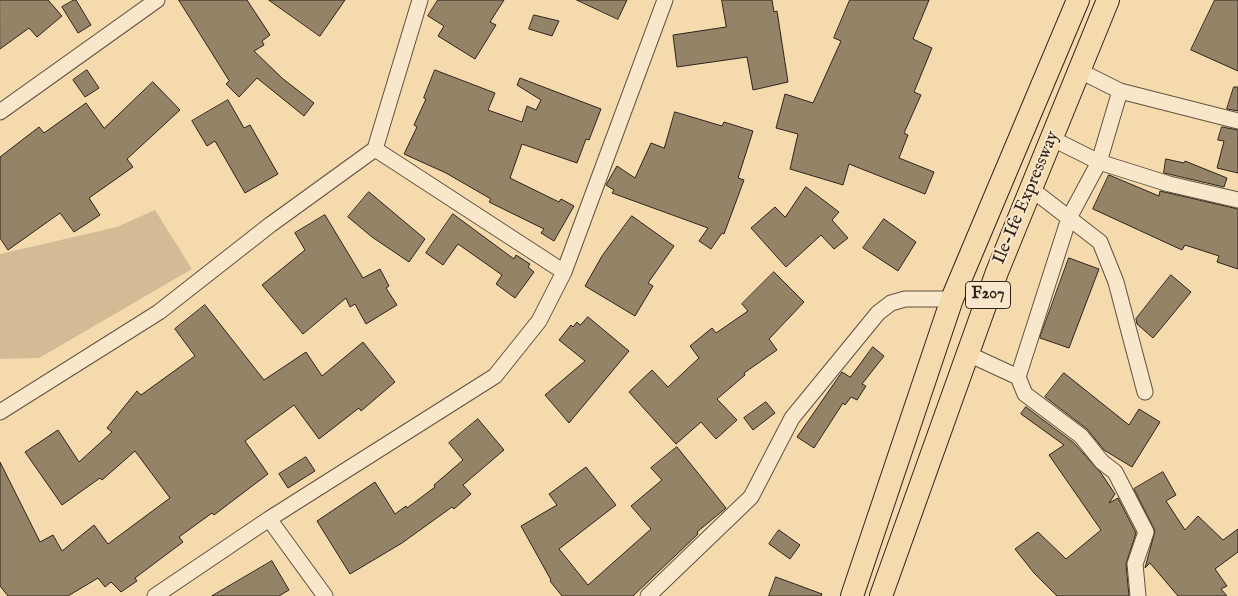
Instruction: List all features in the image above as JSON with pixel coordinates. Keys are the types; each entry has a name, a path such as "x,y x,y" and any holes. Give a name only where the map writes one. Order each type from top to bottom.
{"main road":[{"name":"Ile-Ife Expressway","path":"852,596 952,299 1078,0"},
{"name":"Ile-Ife Expressway","path":"881,596 966,353 1030,188 1053,139 1078,70 1108,0"}],"street":[{"path":"0,112 157,0"},
{"path":"0,412 158,312 270,225 375,149 420,0"},
{"path":"155,596 269,520 495,376 538,321 564,272 665,0"},
{"path":"1078,70 1120,91 1238,121"},
{"path":"1120,91 1099,162 1069,218 1018,377 1025,394 1081,436 1102,462 1116,472 1146,532 1135,564 1138,596"},
{"path":"1053,139 1099,162 1169,184 1238,200"},
{"path":"375,149 564,272"},
{"path":"1030,188 1100,242 1116,282 1145,392"},
{"path":"648,596 751,497 792,418 878,314 891,302 905,299 952,299"},
{"path":"966,353 1018,377"},
{"path":"269,520 325,596"}],"shaded area":[{"path":"155,210 192,269 39,358 0,359 0,254 117,227"}],"building":[{"path":"0,0 48,0 62,16 37,37 29,28 0,49"},
{"path":"76,0 91,25 78,33 62,7"},
{"path":"179,0 247,0 270,35 262,41 264,45 254,51 282,78 314,103 304,116 257,78 239,97 226,84 229,81"},
{"path":"269,0 345,0 320,36"},
{"path":"438,0 504,0 490,22 496,25 475,59 438,36 444,26 428,16"},
{"path":"577,0 627,0 618,19"},
{"path":"722,0 772,0 774,12 777,11 788,82 753,90 747,57 677,67 673,35 726,27"},
{"path":"850,0 929,0 913,39 932,48 914,92 921,95 904,133 908,135 899,158 934,172 925,194 849,164 843,185 790,169 798,134 776,128 785,94 813,103 841,41 834,38"},
{"path":"1215,0 1238,0 1238,71 1191,50"},
{"path":"534,15 559,21 552,36 529,29"},
{"path":"87,70 99,88 85,97 73,80"},
{"path":"435,70 495,93 488,110 522,122 527,106 536,110 541,100 517,85 520,78 601,109 589,140 586,139 577,163 522,144 510,178 559,202 561,199 574,206 554,241 541,233 544,229 489,202 491,199 446,173 404,154 417,127 414,125 426,99 424,98"},
{"path":"153,82 180,110 127,159 133,167 89,198 100,215 74,232 60,213 8,250 0,238 0,157 39,127 44,133 86,103 104,128"},
{"path":"1234,87 1238,87 1238,111 1227,109"},
{"path":"228,100 244,128 250,125 278,174 245,193 215,141 207,146 192,121"},
{"path":"675,112 722,126 724,122 753,131 738,178 744,180 724,234 722,233 711,249 699,241 708,228 612,193 614,190 606,185 617,166 635,178 651,143 664,148"},
{"path":"1222,127 1238,130 1238,173 1217,168 1224,141 1218,140"},
{"path":"1166,159 1184,163 1185,161 1227,178 1224,187 1164,173"},
{"path":"1109,175 1159,196 1160,191 1238,209 1238,269 1217,262 1219,256 1185,245 1182,250 1093,209"},
{"path":"806,187 839,212 832,220 848,238 834,249 821,235 786,267 751,228 775,207 785,217"},
{"path":"369,192 425,239 409,262 372,237 348,217"},
{"path":"453,214 514,259 516,255 530,264 528,267 534,272 515,298 496,284 502,275 458,244 443,265 426,253"},
{"path":"325,215 363,278 380,269 389,286 386,288 397,305 366,324 355,304 350,307 346,298 303,334 262,285 305,250 295,233"},
{"path":"632,216 674,246 648,283 653,286 635,316 585,286 602,256"},
{"path":"884,219 916,242 898,271 863,248"},
{"path":"1069,258 1099,269 1069,348 1040,338"},
{"path":"774,272 804,302 769,339 777,350 744,373 745,375 717,399 737,420 716,439 701,422 676,444 629,392 652,370 668,387 699,358 690,346 712,328 716,333 748,311 742,304"},
{"path":"1171,275 1191,292 1153,338 1137,324 1136,319"},
{"path":"205,305 264,380 306,352 322,376 363,342 395,382 361,411 359,408 319,439 294,405 245,441 268,474 214,515 212,513 179,537 183,542 135,578 137,581 121,592 111,582 105,587 98,578 68,596 8,596 0,586 0,462 40,542 53,535 62,551 94,525 108,544 170,498 135,451 102,480 100,478 62,505 25,452 58,430 79,462 112,432 107,428 137,391 141,395 195,356 175,329"},
{"path":"588,317 629,351 569,423 545,395 585,361 559,340 571,325 573,327 577,322 580,325"},
{"path":"873,347 884,356 862,384 866,386 857,400 851,397 845,405 843,403 814,448 797,437 842,372 850,377"},
{"path":"1064,373 1129,425 1139,409 1160,422 1132,467 1104,450 1087,429 1045,397"},
{"path":"766,402 775,413 753,430 744,418"},
{"path":"1026,407 1074,443 1101,473 1115,494 1109,503 1118,498 1136,533 1126,564 1129,596 1057,596 1034,573 1015,549 1038,532 1066,559 1101,530 1049,455 1064,445 1021,414"},
{"path":"478,419 504,450 463,485 471,494 454,509 452,507 402,543 350,574 317,521 375,482 395,514 406,506 407,508 435,487 434,485 463,460 449,443"},
{"path":"677,447 726,508 697,532 698,534 633,596 562,596 550,581 521,526 557,505 549,494 586,467 616,505 559,549 588,585 651,529 631,506 662,480 651,468"},
{"path":"306,457 315,471 288,488 279,474"},
{"path":"1163,472 1176,495 1166,501 1185,530 1198,516 1223,540 1238,529 1238,552 1215,569 1227,586 1221,589 1227,596 1178,596 1150,563 1145,568 1155,531 1134,489"},
{"path":"779,530 800,545 790,559 769,544"},
{"path":"272,561 289,590 279,596 212,596"},
{"path":"776,577 822,594 821,596 769,596"}]}
